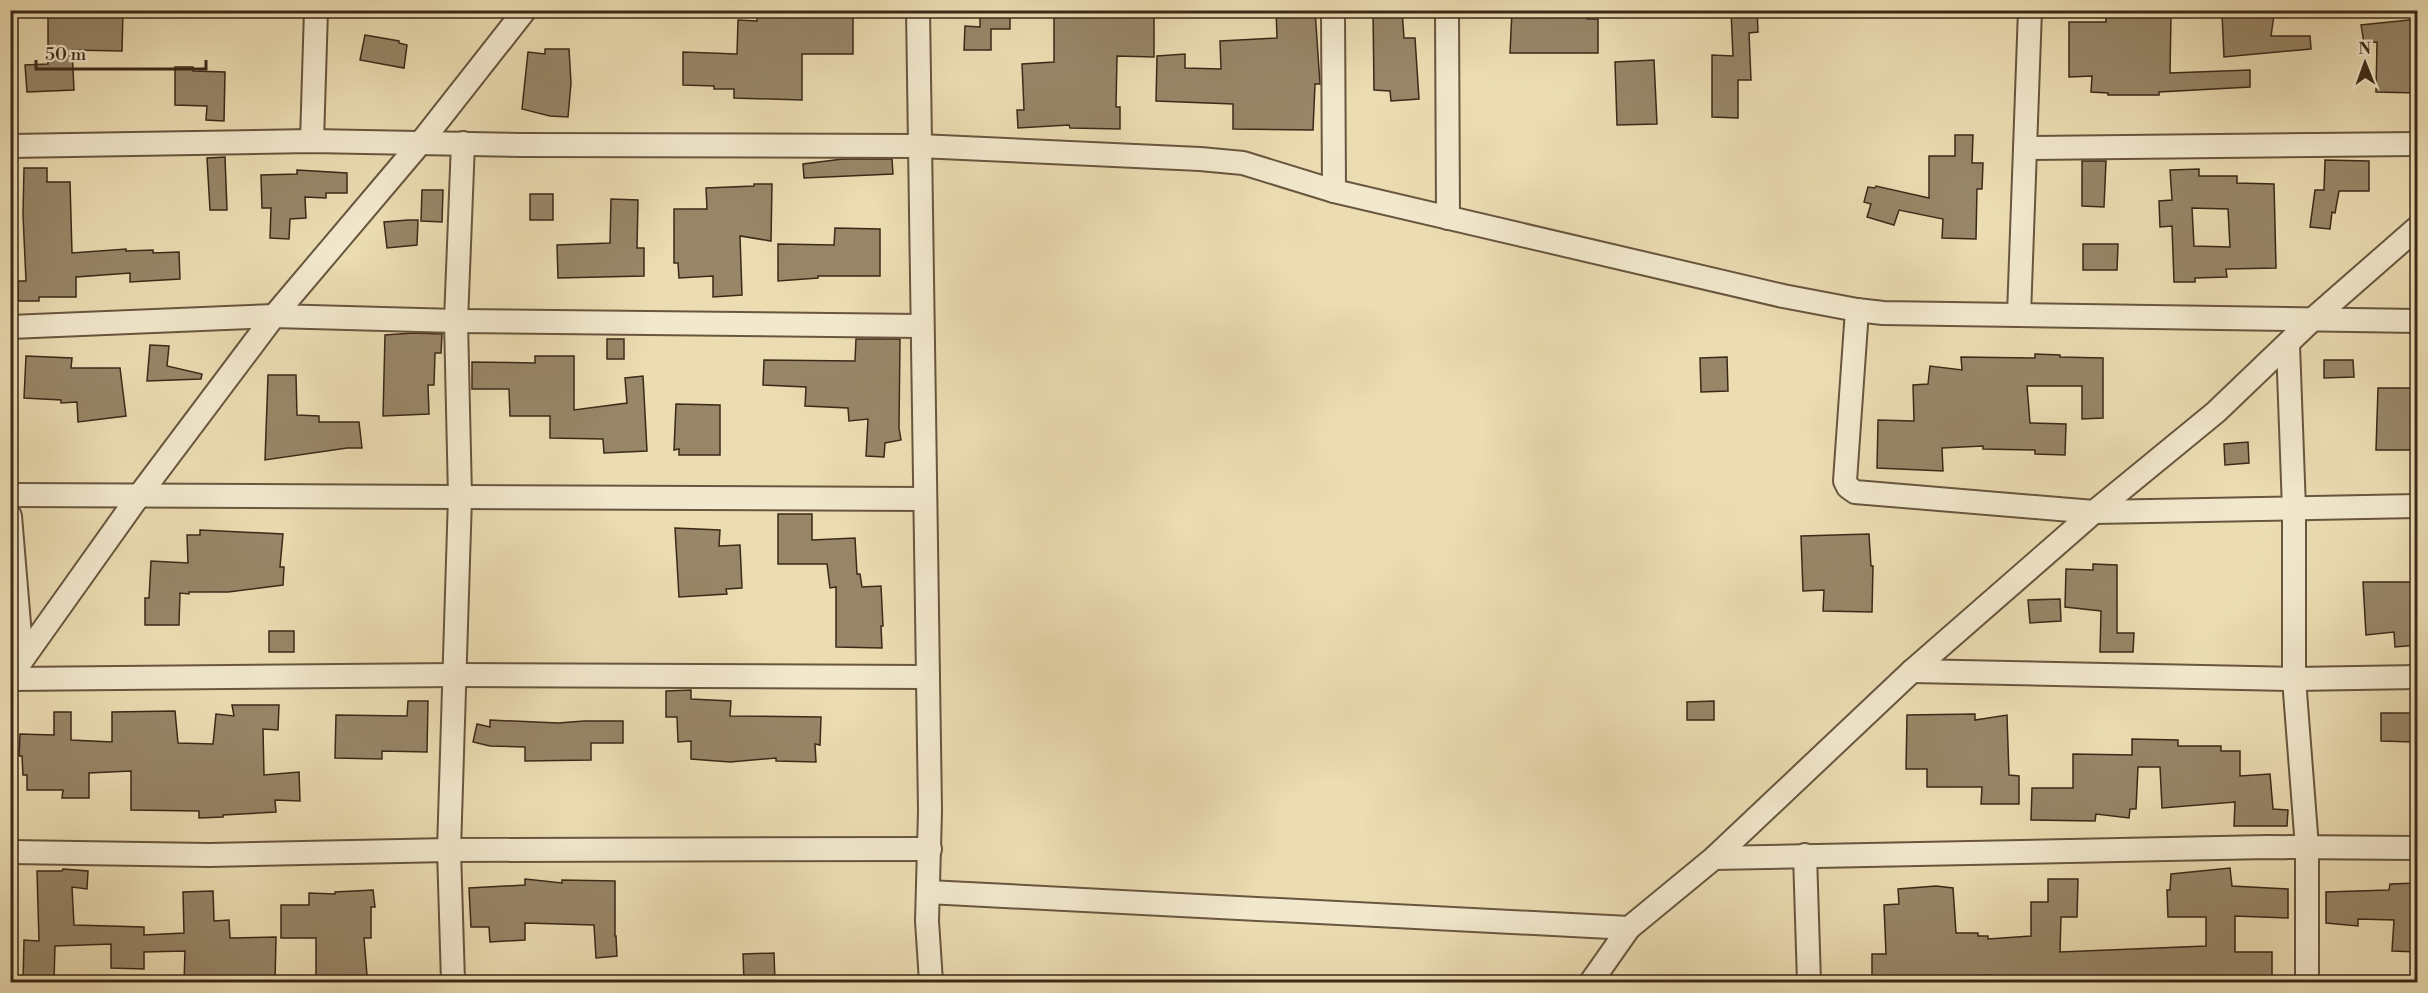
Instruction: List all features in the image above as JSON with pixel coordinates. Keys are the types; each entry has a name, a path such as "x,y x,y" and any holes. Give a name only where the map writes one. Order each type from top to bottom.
{"street":[{"path":"312,141 316,10"},
{"path":"525,10 422,141 274,315 138,497 10,679 455,675 928,677"},
{"path":"918,10 930,849 927,921 931,982"},
{"path":"1333,10 1334,190"},
{"path":"1447,10 1448,218"},
{"path":"2019,315 2030,10"},
{"path":"10,126 10,154"},
{"path":"11,146 312,141 919,146 1178,158 1243,163 1334,190 1448,218 1783,296 1857,310 2019,315 2418,321"},
{"path":"453,982 449,850 460,496 456,321 463,143"},
{"path":"2025,148 2418,144"},
{"path":"1591,982 1629,928 1714,858 1912,671 2094,512 2216,412 2314,318 2418,227"},
{"path":"1857,310 1845,481 1848,487 1855,492 2094,512 2418,506"},
{"path":"10,327 274,315 456,321 922,326"},
{"path":"2288,345 2294,508 2294,679 2307,847 2307,982"},
{"path":"10,495 924,499"},
{"path":"10,516 22,660"},
{"path":"1912,671 2294,679 2418,677"},
{"path":"1714,858 2307,847 2418,848"},
{"path":"10,852 209,855 449,850 930,849"},
{"path":"1805,855 1809,982"},
{"path":"928,892 1629,928"}],"building":[{"path":"123,10 122,51 72,50 74,90 27,92 25,65 48,64 48,11"},
{"path":"758,10 853,10 853,54 802,54 802,100 734,98 734,89 683,85 683,52 737,54 738,20 757,21"},
{"path":"980,10 1010,10 1010,29 991,29 991,50 964,50 965,26 980,27"},
{"path":"1276,10 1315,10 1320,84 1315,84 1313,130 1233,129 1233,104 1156,101 1157,56 1185,54 1185,68 1221,69 1220,41 1277,38"},
{"path":"1373,10 1402,10 1404,38 1415,38 1419,99 1391,101 1390,91 1374,90"},
{"path":"1512,10 1587,10 1587,19 1598,19 1598,53 1510,53"},
{"path":"1731,10 1757,10 1758,32 1749,33 1751,80 1738,80 1738,118 1712,117 1712,55 1733,56"},
{"path":"1154,13 1154,57 1117,56 1116,107 1120,107 1120,129 1070,128 1069,125 1018,128 1017,110 1024,110 1022,64 1054,62 1054,14"},
{"path":"2106,13 2171,15 2170,73 2250,70 2250,87 2159,92 2159,95 2108,95 2108,93 2091,92 2092,76 2069,77 2069,22 2106,22"},
{"path":"2222,14 2274,15 2271,36 2310,36 2311,49 2224,57"},
{"path":"2418,19 2418,93 2376,92 2377,42 2364,43 2361,25"},
{"path":"365,35 399,41 407,45 404,68 360,60"},
{"path":"545,49 569,49 571,83 568,117 550,116 522,109 528,52 545,54"},
{"path":"1654,60 1657,124 1617,125 1615,62"},
{"path":"175,67 193,67 193,71 225,72 224,121 206,120 207,106 175,105"},
{"path":"1955,135 1973,135 1972,163 1983,163 1982,189 1977,189 1976,239 1942,238 1943,219 1899,210 1894,225 1867,217 1871,204 1864,202 1868,187 1875,188 1876,186 1929,198 1929,156 1955,156"},
{"path":"225,157 227,210 210,210 207,158"},
{"path":"843,159 892,159 893,174 804,178 803,164"},
{"path":"2325,160 2369,161 2369,191 2339,191 2335,213 2332,212 2330,229 2310,227 2315,190 2324,190"},
{"path":"2082,161 2106,161 2104,207 2082,206"},
{"path":"24,168 47,168 47,182 70,182 72,253 126,249 126,251 153,250 153,253 179,252 180,279 130,282 130,273 76,277 76,297 39,297 39,301 18,301 18,281 26,281 23,215"},
{"path":"2199,169 2199,176 2237,176 2237,183 2274,184 2276,268 2226,269 2227,277 2195,278 2195,282 2174,282 2172,226 2160,227 2159,201 2172,200 2170,170","holes":["2192,208 2228,209 2230,247 2194,246"]},
{"path":"297,170 347,173 347,193 326,193 326,198 305,197 306,218 290,219 289,239 270,238 271,208 262,208 261,175 297,174"},
{"path":"754,184 772,184 771,241 740,236 742,295 713,297 713,276 679,278 678,263 674,263 674,209 707,209 706,188 754,186"},
{"path":"422,190 443,190 442,222 421,221"},
{"path":"530,194 553,194 553,220 530,220"},
{"path":"611,199 638,200 637,248 644,248 644,276 558,278 557,245 610,243"},
{"path":"418,220 417,245 387,248 384,222"},
{"path":"835,228 880,229 880,276 818,276 818,278 778,281 778,244 834,245"},
{"path":"2083,244 2118,244 2117,270 2083,270"},
{"path":"442,334 441,353 435,353 434,385 428,385 429,414 383,416 385,335"},
{"path":"607,339 624,339 624,359 607,359"},
{"path":"856,339 900,339 899,428 901,440 885,443 884,457 866,456 868,419 849,421 848,408 805,406 806,387 763,385 764,360 855,361"},
{"path":"150,345 169,346 167,366 202,374 201,379 147,381"},
{"path":"2035,354 2103,358 2103,418 2082,419 2082,386 2027,386 2030,423 2066,424 2065,455 2035,454 2035,450 1983,449 1983,446 1942,448 1943,471 1877,468 1878,420 1914,421 1913,385 1928,384 1930,366 1962,370 1961,357 2035,358"},
{"path":"26,356 72,358 71,368 120,368 126,416 78,422 77,402 61,403 61,400 24,398"},
{"path":"535,356 574,356 574,410 627,403 625,378 643,376 647,451 604,453 603,439 550,438 550,416 510,416 509,389 472,389 472,362 535,363"},
{"path":"1727,357 1728,391 1701,392 1700,358"},
{"path":"2324,360 2353,360 2354,377 2324,378"},
{"path":"268,375 296,375 297,415 319,416 319,422 359,422 362,448 347,448 265,460"},
{"path":"2378,388 2411,388 2411,405 2418,405 2418,450 2376,450"},
{"path":"676,404 720,405 720,455 679,455 679,449 674,450"},
{"path":"2248,442 2249,463 2225,465 2224,444"},
{"path":"778,514 812,514 812,540 855,538 857,574 860,574 862,587 881,586 882,648 836,647 836,587 830,588 827,564 778,564"},
{"path":"675,528 720,530 719,546 740,545 742,588 726,589 727,594 679,597"},
{"path":"200,530 283,534 280,567 284,567 283,585 228,592 180,593 179,625 145,625 145,598 149,598 151,561 188,563 187,535 200,535"},
{"path":"1869,534 1871,566 1873,566 1872,612 1823,611 1824,590 1803,591 1801,536"},
{"path":"2093,564 2117,565 2117,633 2134,633 2133,652 2100,652 2101,611 2065,607 2066,569 2093,570"},
{"path":"2363,582 2418,582 2418,645 2395,647 2394,632 2366,635"},
{"path":"2060,599 2061,621 2030,623 2028,600"},
{"path":"269,631 294,631 294,652 269,652"},
{"path":"691,690 691,699 731,701 730,716 821,717 820,745 815,744 816,762 776,761 776,758 730,762 691,759 691,741 678,742 677,717 666,717 666,691"},
{"path":"408,701 428,701 427,752 382,751 382,759 335,758 336,715 407,716"},
{"path":"1714,701 1714,720 1687,720 1687,702"},
{"path":"232,705 279,705 278,730 263,729 264,775 299,772 300,801 275,800 276,812 223,815 223,817 199,818 199,811 131,810 131,771 89,773 89,798 62,798 63,790 27,790 27,775 23,775 22,756 19,756 20,734 54,735 54,712 71,712 71,740 112,742 112,712 175,711 178,743 213,744 216,714 234,716"},
{"path":"2381,713 2414,713 2413,742 2381,741"},
{"path":"1975,714 1975,720 2007,715 2009,775 2019,776 2019,804 1981,804 1982,787 1927,787 1927,769 1906,769 1907,715"},
{"path":"490,720 558,723 623,721 623,743 591,743 591,760 525,761 525,747 490,746 473,742 477,724 490,727"},
{"path":"2132,739 2178,740 2178,746 2221,746 2221,751 2240,751 2240,776 2270,774 2273,809 2288,810 2287,826 2234,826 2235,802 2162,808 2160,767 2138,767 2136,809 2130,809 2129,818 2096,814 2095,821 2031,820 2032,788 2073,788 2073,754 2132,755"},
{"path":"2230,868 2232,886 2288,889 2288,918 2235,916 2235,952 2272,952 2272,982 2131,982 2132,978 1989,980 1989,975 1917,979 1917,982 1872,982 1872,954 1886,954 1884,905 1899,904 1898,889 1936,886 1953,888 1956,933 1978,933 1978,936 1988,936 1988,939 2031,936 2031,902 2048,902 2048,879 2078,879 2077,917 2061,917 2060,952 2206,946 2206,917 2168,917 2167,890 2170,890 2171,874"},
{"path":"63,869 88,871 87,889 72,887 74,925 144,927 144,935 184,933 183,892 213,891 214,921 229,920 230,938 276,937 275,982 184,982 185,951 144,952 144,969 111,968 111,944 55,946 54,982 23,982 24,940 39,941 37,871 62,871"},
{"path":"525,879 562,883 562,880 615,881 617,956 596,958 594,925 525,923 525,940 490,942 489,927 471,927 469,888 525,885"},
{"path":"2418,883 2418,952 2392,951 2394,920 2358,919 2358,926 2326,923 2326,892 2389,890 2390,884"},
{"path":"373,890 375,907 371,907 371,938 364,938 367,975 316,976 316,938 281,938 281,905 309,905 309,893 335,894 335,892"},
{"path":"774,953 775,982 744,982 743,954"}]}
